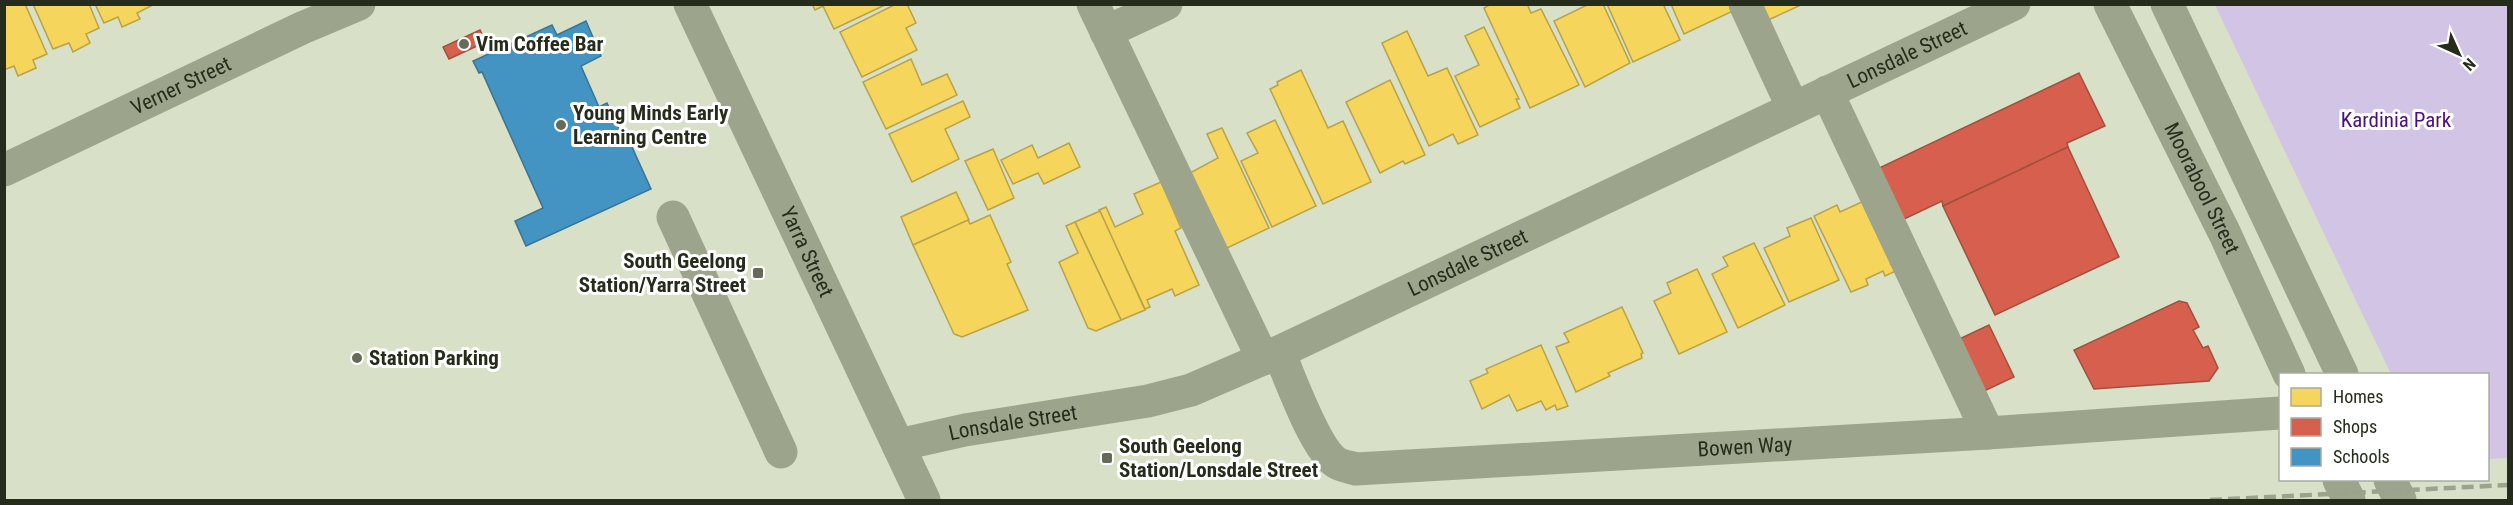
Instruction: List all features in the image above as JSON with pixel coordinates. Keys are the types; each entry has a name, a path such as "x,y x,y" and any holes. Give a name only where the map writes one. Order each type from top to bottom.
{"street":[{"name":"Verner Street","path":"4,170 297,16 359,4"},
{"name":"Yarra Street","path":"690,4 924,501"},
{"path":"1100,18 1166,4"},
{"path":"1745,4 1793,108"},
{"name":"Lonsdale Street","path":"898,445 965,430 1148,401 1191,390 1271,355 2014,4"},
{"name":"Moorabool Street","path":"2110,4 2225,234 2288,373"},
{"path":"2167,4 2341,373"},
{"name":"Bowen Way","path":"1100,18 1271,355 1326,451 1337,463 1356,469 1988,434 2279,413"},
{"path":"1827,92 1988,434"},
{"path":"673,217 781,452"},
{"path":"2339,481 2349,501"},
{"path":"2390,481 2400,501"}],"green space":[{"name":"Kardinia Park","path":"2215,5 2508,5 2508,458 2489,459 2489,373 2391,373"}],"building: Homes":[{"path":"4,4 25,4 47,54 33,60 36,68 18,76 14,66 4,70"},
{"path":"33,4 89,4 99,28 86,34 90,43 73,52 69,43 53,49"},
{"path":"95,4 150,4 151,6 137,13 140,19 122,27 118,17 104,23"},
{"path":"812,4 887,4 834,29 823,6 815,10"},
{"path":"896,4 907,4 916,23 906,28 917,50 862,77 840,32"},
{"path":"1491,4 1527,4 1531,13 1541,9 1579,85 1530,108 1484,8"},
{"path":"1589,4 1603,4 1630,63 1585,87 1554,21"},
{"path":"1607,4 1663,4 1680,40 1633,62"},
{"path":"1671,4 1729,4 1733,11 1684,34"},
{"path":"1756,4 1803,4 1764,22"},
{"path":"1484,27 1519,99 1516,99 1520,108 1480,127 1455,76 1479,65 1465,36"},
{"path":"1407,31 1428,76 1447,68 1478,135 1458,144 1453,134 1429,146 1382,43"},
{"path":"911,59 922,85 947,74 957,95 886,129 863,82"},
{"path":"1301,70 1328,128 1343,121 1371,182 1323,204 1270,89 1278,85 1277,82"},
{"path":"1390,80 1425,155 1405,164 1403,161 1380,173 1346,102"},
{"path":"963,101 970,117 945,129 959,159 912,182 889,134"},
{"path":"1275,120 1316,206 1272,227 1241,161 1258,153 1247,133"},
{"path":"1222,128 1269,228 1223,250 1188,174 1218,158 1207,134"},
{"path":"1069,143 1080,167 1044,184 1038,173 1013,184 1001,160 1032,145 1038,158"},
{"path":"993,149 1014,198 988,210 965,161"},
{"path":"1161,182 1181,228 1175,231 1199,285 1175,296 1172,289 1147,300 1150,307 1145,309 1099,210 1106,207 1115,227 1143,214 1134,194"},
{"path":"956,192 969,220 913,245 901,217"},
{"path":"1864,201 1896,271 1885,276 1883,271 1866,279 1868,285 1851,292 1814,216 1837,205 1840,212"},
{"path":"1100,211 1145,310 1121,320 1075,222"},
{"path":"990,215 1011,262 1007,264 1028,310 962,337 954,334 913,245 968,220 970,224"},
{"path":"1811,218 1839,280 1789,302 1764,248 1790,236 1787,228"},
{"path":"1075,222 1121,320 1096,331 1088,328 1059,262 1078,253 1066,226"},
{"path":"1754,243 1785,305 1738,328 1712,274 1728,266 1723,257"},
{"path":"1697,269 1727,332 1679,354 1654,301 1671,293 1667,283"},
{"path":"1622,307 1643,353 1642,358 1608,373 1610,376 1576,392 1556,347 1569,342 1564,333"},
{"path":"1541,345 1568,406 1557,410 1555,405 1546,410 1541,401 1517,411 1509,395 1482,409 1470,381 1488,373 1486,369"}],"building: Shops":[{"name":"Vim Coffee Bar","path":"480,30 486,42 449,59 443,47"},
{"path":"2079,73 2105,126 2067,143 2068,147 1943,206 1942,201 1900,221 1877,169"},
{"path":"2068,147 2119,257 1995,315 1943,206"},
{"path":"2179,301 2187,303 2199,327 2193,330 2203,348 2208,346 2218,368 2209,381 2094,389 2074,350"},
{"path":"1989,325 2014,377 1982,392 1957,340"}],"building: Schools":[{"name":"Young Minds Early Learning Centre","path":"586,21 601,56 581,66 599,107 607,103 623,138 627,136 651,189 526,246 515,221 543,208 482,72 479,73 473,61 552,25 557,35"}],"railway":[{"path":"2210,500 2508,485"}],"place":[{"name":"Vim Coffee Bar","path":"464,44"},
{"name":"Young Minds Early Learning Centre","path":"561,125"},
{"name":"South Geelong Station/Yarra Street","path":"758,273"},
{"name":"Station Parking","path":"357,358"},
{"name":"South Geelong Station/Lonsdale Street","path":"1107,458"}]}
